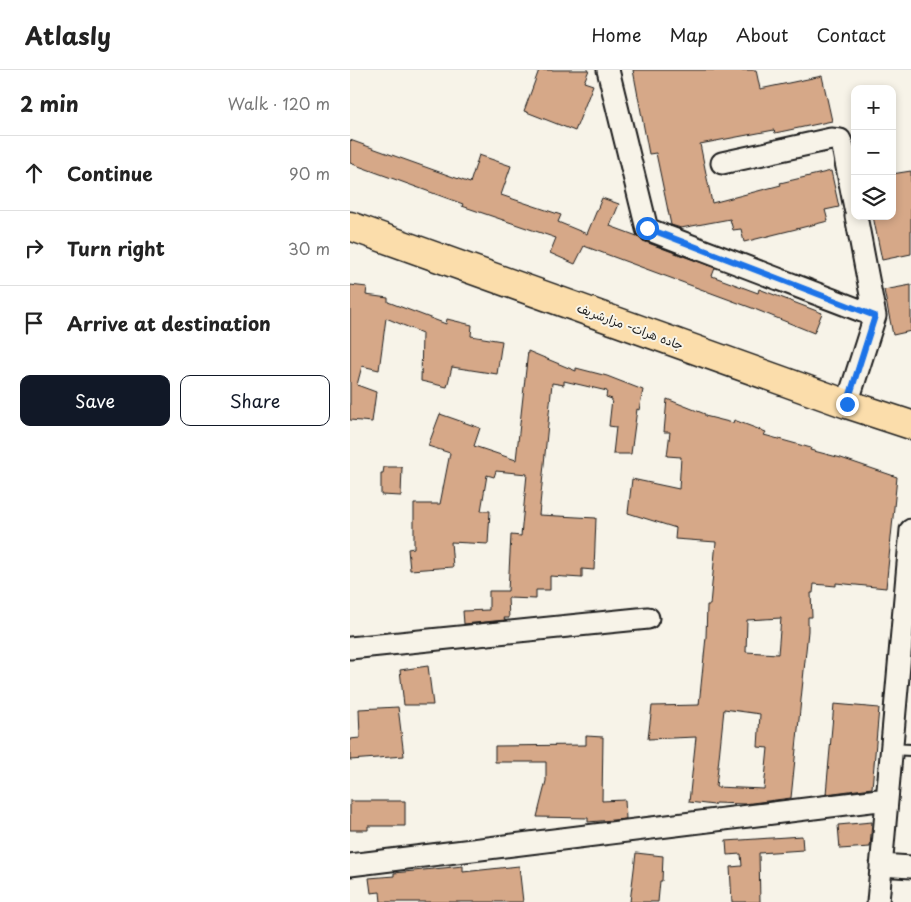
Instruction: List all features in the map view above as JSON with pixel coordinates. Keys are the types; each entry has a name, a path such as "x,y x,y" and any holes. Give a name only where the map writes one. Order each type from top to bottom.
{"highway":[{"name":"جاده هرات- مزارشریف","path":"350,226 847,404 911,425"}],"street":[{"path":"608,70 647,228 875,316"},
{"path":"722,163 831,138 840,140 843,147 851,188"},
{"path":"847,404 875,316 857,220"},
{"path":"878,902 887,799 901,750 911,530"},
{"path":"350,648 648,618"},
{"path":"350,864 887,799"},
{"path":"881,865 911,868"}],"building":[{"path":"539,70 589,70 584,82 593,85 575,131 524,111"},
{"path":"633,70 756,70 760,89 822,76 832,121 775,133 774,130 700,144 712,203 781,185 780,183 831,171 839,207 825,210 828,221 744,242 741,229 733,230 730,219 681,228 671,225 656,153 649,154"},
{"path":"350,140 470,183 479,155 511,166 501,195 561,215 558,222 587,234 602,198 619,204 610,226 637,236 643,241 715,268 712,276 758,293 759,289 822,313 814,333 584,246 575,264 550,253 556,238 462,206 463,204 350,163"},
{"path":"911,171 911,254 882,260 874,220 896,220 896,173"},
{"path":"350,285 367,287 366,295 388,298 388,302 446,324 447,319 472,325 471,336 502,341 497,374 452,367 447,387 421,381 422,333 386,318 379,370 362,366 357,385 376,392 372,422 350,420"},
{"path":"911,285 911,331 893,335 884,290"},
{"path":"528,351 576,371 576,368 607,376 643,390 639,410 637,409 631,454 613,454 616,427 609,426 612,399 606,397 607,391 564,381 564,385 552,383 539,515 596,518 594,570 582,569 582,578 550,576 550,590 536,590 536,599 508,598 509,618 504,618 505,620 464,624 463,611 489,610 489,591 508,591 511,535 521,536 527,474 496,471 494,477 487,475 481,511 490,511 488,544 451,542 453,567 410,570 408,549 414,548 414,504 440,504 450,453 428,446 440,414 480,428 474,446 516,460"},
{"path":"667,399 705,414 705,416 733,423 734,420 766,432 764,435 811,448 810,450 841,458 897,477 886,588 836,583 836,586 814,584 813,593 811,593 812,617 808,617 791,798 744,804 715,803 714,805 689,802 696,737 648,739 652,706 699,705 706,637 707,605 710,605 716,542 675,539 676,528 628,513 632,479 679,489 681,457 667,456 670,432 664,432","holes":["781,618 778,654 746,652 747,620","724,709 760,714 758,747 768,748 764,789 716,787"]},
{"path":"384,467 402,467 401,496 381,495 381,473 383,473"},
{"path":"428,666 433,705 404,705 400,670"},
{"path":"834,704 879,708 872,788 826,794"},
{"path":"398,707 404,756 350,760 350,739 360,738 359,709"},
{"path":"586,736 603,737 602,801 625,800 626,819 588,822 588,818 537,817 546,781 546,762 495,762 495,746 586,745"},
{"path":"350,801 405,801 405,826 368,826 368,830 350,830"},
{"path":"872,822 870,847 840,849 838,825"},
{"path":"802,836 803,850 759,853 760,902 732,902 730,867 742,866 741,854 727,855 726,841"},
{"path":"636,853 663,856 662,881 660,881 658,902 630,902"},
{"path":"463,866 463,872 519,866 523,902 381,902 380,892 371,893 369,878 394,876 394,873"}],"route":[{"path":"647,228 875,316 847,404"}]}
